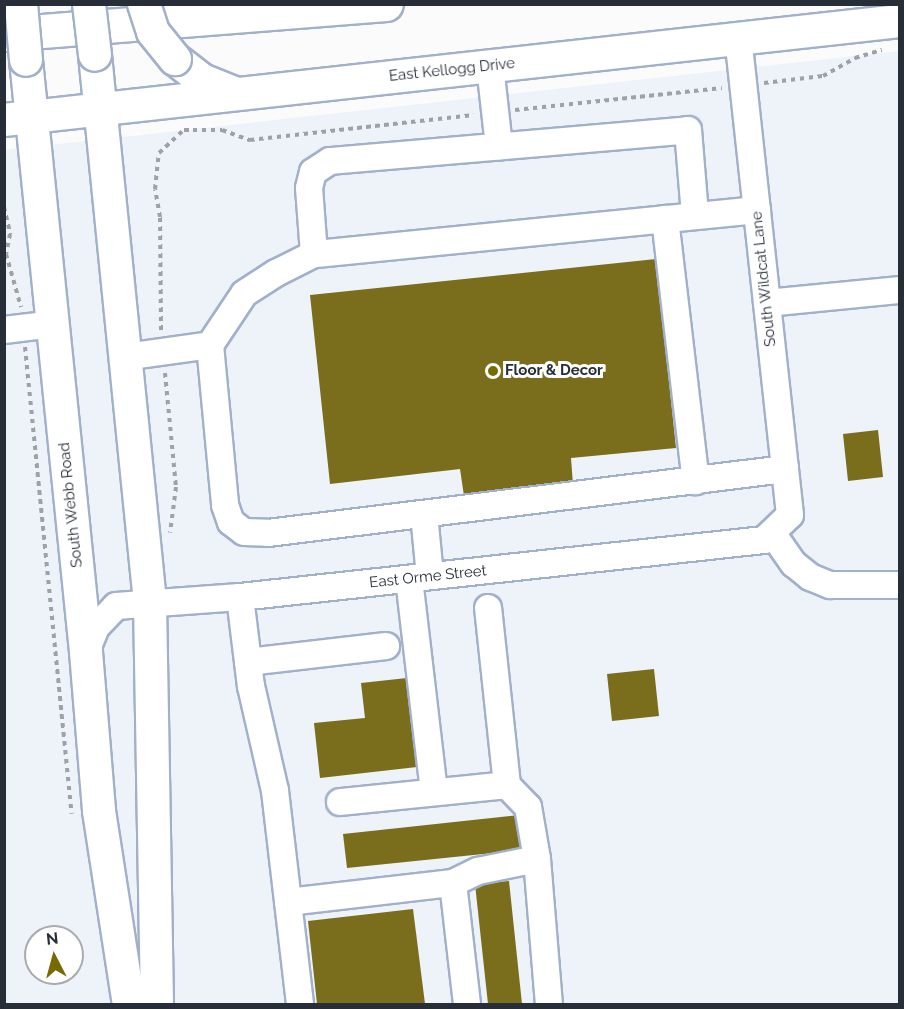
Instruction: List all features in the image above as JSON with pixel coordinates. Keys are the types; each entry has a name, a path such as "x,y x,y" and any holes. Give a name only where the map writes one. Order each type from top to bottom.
{"highway":[{"path":"4,34 386,4"}],"main road":[{"name":"South Webb Road","path":"21,4 26,60 18,119 53,324 86,652 99,811 129,1005"},
{"path":"89,4 150,602 157,1005"},
{"path":"144,4 153,32 175,59 202,80 237,94"},
{"name":"East Kellogg Drive","path":"18,119 738,38 895,34"}],"street":[{"name":"South Wildcat Lane","path":"738,38 790,515 779,526"},
{"path":"490,66 499,146"},
{"path":"314,254 309,188 313,172 330,161 688,130 695,215"},
{"path":"757,210 314,254 276,273 244,294 210,345 225,506 231,522 244,532 268,533 785,469"},
{"path":"665,219 696,481"},
{"path":"767,303 900,290"},
{"path":"14,329 53,324"},
{"path":"125,357 210,345"},
{"path":"424,514 419,578 434,792"},
{"path":"779,526 794,564 810,578 830,585 900,585"},
{"name":"East Orme Street","path":"86,652 96,627 116,606 240,597 764,540 779,526"},
{"path":"240,597 251,686 275,791 300,1005"},
{"path":"489,608 507,785 528,807 537,859 549,1005"},
{"path":"248,662 386,646"},
{"path":"340,802 507,785"},
{"path":"288,902 453,883 478,871 537,859"},
{"path":"453,883 467,1005"}],"path":[{"path":"760,84 823,76 895,34"},
{"path":"536,108 725,87"},
{"path":"4,207 10,234 6,254 20,296 14,329 74,822"}],"shaded area":[{"path":"899,51 899,1004 5,1004 4,150"}],"building":[{"name":"Floor & Decor","path":"656,259 676,448 571,458 573,485 464,496 460,469 330,484 310,295"},
{"path":"878,430 883,477 848,481 843,434"},
{"path":"654,669 659,716 612,721 607,674"},
{"path":"407,678 417,767 320,778 314,723 365,718 361,683"},
{"path":"519,815 522,850 347,868 343,834"},
{"path":"509,881 522,1004 488,1004 475,884"},
{"path":"413,909 425,1004 317,1004 308,921"}],"place":[{"name":"Floor & Decor","path":"493,371"}]}
